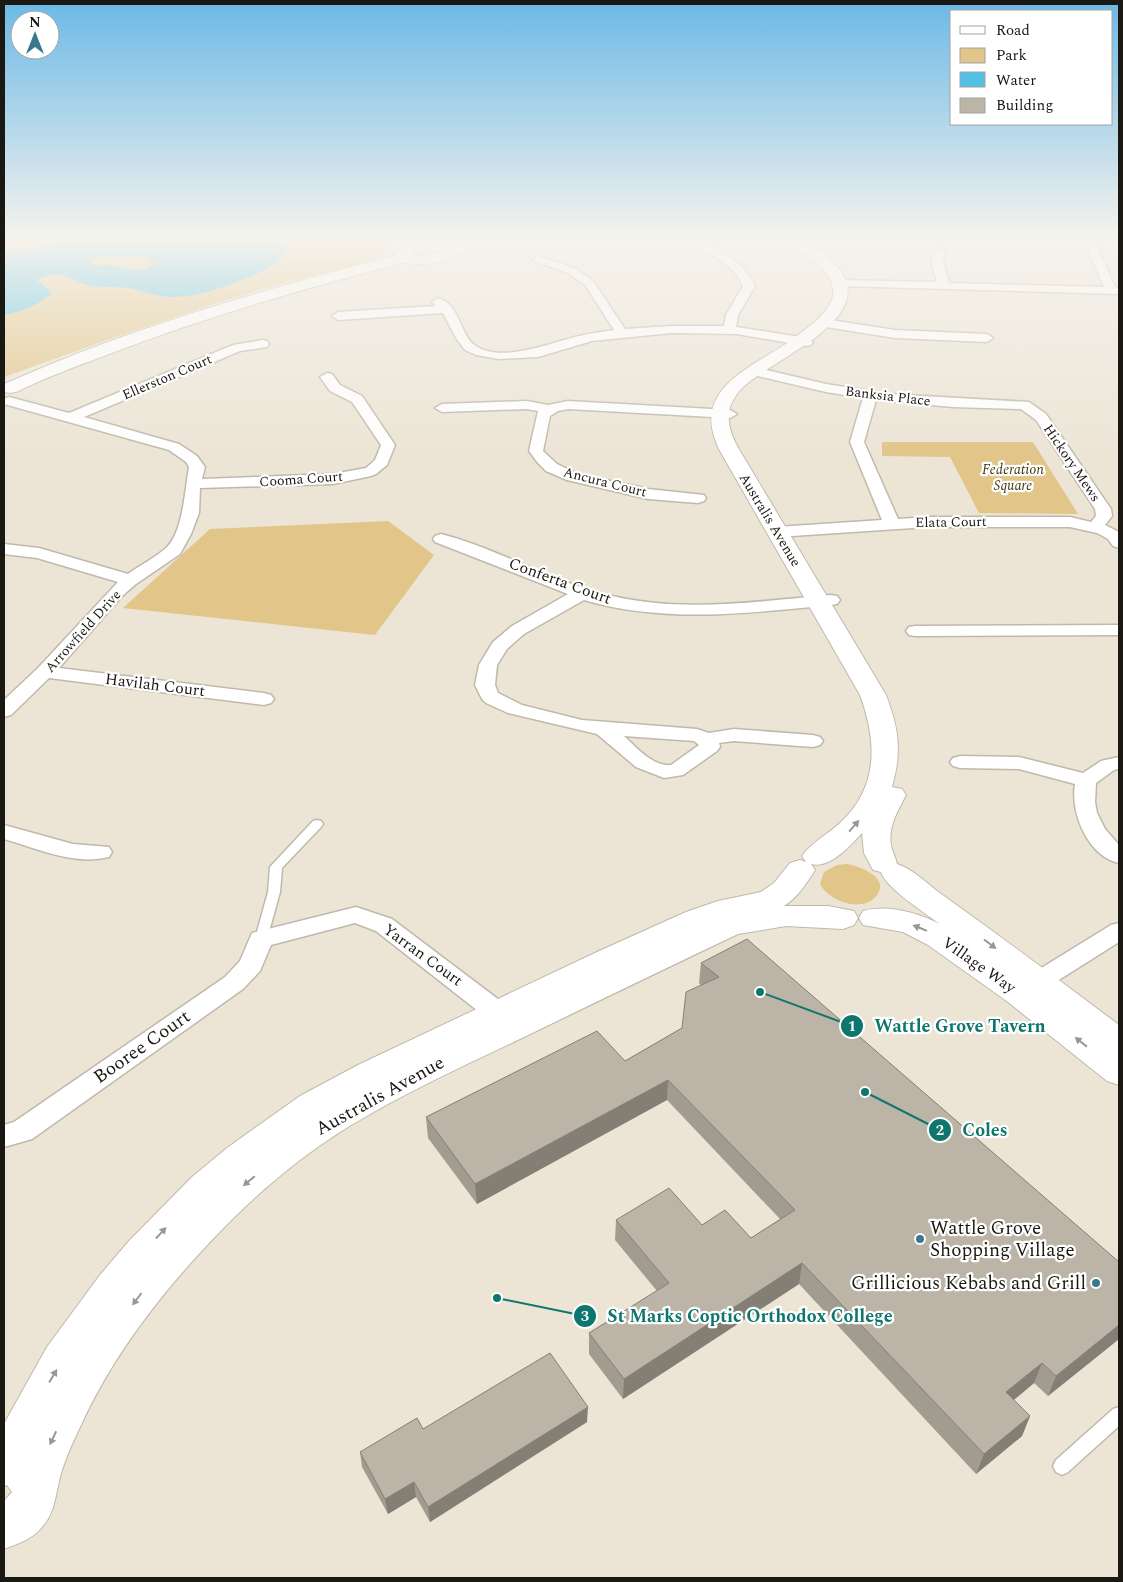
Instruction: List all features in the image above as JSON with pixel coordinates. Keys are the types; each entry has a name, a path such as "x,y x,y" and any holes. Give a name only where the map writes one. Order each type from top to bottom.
{"street":[{"path":"7,394 107,349 220,310"},
{"path":"338,316 396,310"},
{"path":"445,310 465,343 473,350 485,353 526,354 544,351 580,339 686,329 730,329 772,334 803,341"},
{"path":"606,310 622,334"},
{"path":"730,329 732,313 735,310"},
{"path":"442,408 527,405 548,409 568,405 725,414 724,401 734,386 759,372 828,324 836,310"},
{"path":"828,324 903,335 987,338"},
{"name":"Ellerston Court","path":"73,417 237,348 263,344"},
{"name":"Banksia Place","path":"759,372 826,388 871,396 937,402 1024,405"},
{"name":"Cooma Court","path":"194,484 333,479 371,471 382,462 388,444 357,399 335,388 327,377"},
{"name":"Arrowfield Drive","path":"4,711 45,672 98,610 130,580 174,550 191,513 197,467 184,452 174,447 73,417 7,394"},
{"path":"871,396 857,442 892,524"},
{"name":"Hickory Mews","path":"1024,405 1040,417 1103,509 1104,516 1096,526"},
{"name":"Ancura Court","path":"548,409 542,418 536,451 544,462 551,467 577,478 640,492 698,498"},
{"name":"Australis Avenue","path":"725,414 720,428 725,442 825,601 886,691 899,726 901,751 897,779 892,795 878,824 875,841 876,848 889,868"},
{"name":"Elata Court","path":"783,532 945,521 1055,522 1096,526 1109,533 1119,543"},
{"name":"Conferta Court","path":"441,539 476,549 583,593 626,605 666,610 726,609 825,601"},
{"path":"4,549 39,553 130,580"},
{"path":"583,593 518,630 500,646 486,672 485,685 493,700 505,706 582,726 603,729 697,735 707,738 734,734 813,741"},
{"name":"Australis Avenue","path":"11,1503 43,1462 54,1436 95,1358 146,1288 207,1220 273,1160 335,1117 507,1019 692,922 723,910 768,901 789,886 808,863 848,833 868,808 882,778 886,752 884,728 878,706 825,601"},
{"path":"915,631 1119,630"},
{"name":"Havilah Court","path":"45,672 264,699"},
{"path":"603,729 643,763 668,773 676,771 708,750 710,744 707,738"},
{"path":"960,762 1020,763 1086,780"},
{"path":"1119,763 1108,765 1086,780 1083,799 1091,824 1102,842 1119,856"},
{"path":"4,832 73,851 101,852"},
{"path":"829,852 857,853 889,868 902,891 900,900 890,911 859,918 822,911 806,899 800,889 798,879 808,863 829,852"},
{"name":"Village Way","path":"889,868 1029,988 1119,1072"},
{"name":"Yarran Court","path":"261,939 356,915 384,925 507,1019"},
{"name":"Australis Avenue","path":"507,1019 728,926 756,919 784,916 859,918"},
{"name":"Village Way","path":"859,918 905,922 929,931 1029,988 1119,1043"},
{"path":"1029,988 1119,931"},
{"name":"Booree Court","path":"4,1136 22,1131 234,983 251,965 261,939"}],"lane":[{"path":"261,939 274,892 276,866 316,824"},
{"path":"1062,1466 1119,1415"}],"green space":[{"path":"4,310 196,310 151,325 4,377"},
{"name":"Federation Square","path":"882,442 1033,442 1078,514 979,513 950,457 882,456"},
{"path":"388,521 434,555 375,635 123,608 210,529"},
{"path":"847,864 859,867 876,878 880,889 871,901 863,904 846,903 830,896 820,884 824,872 837,865"}],"water":[{"path":"4,310 24,310 17,312 4,315"}],"building":[{"name":"Wattle Grove Shopping Village","path":"747,939 1119,1262 1119,1325 1056,1376 1042,1363 1006,1392 1030,1416 984,1454 802,1263 624,1379 589,1333 669,1283 616,1220 669,1188 702,1225 725,1210 751,1238 795,1210 668,1080 475,1184 426,1117 597,1031 625,1061 682,1028 686,992 719,977 701,963"},
{"path":"550,1353 588,1407 428,1507 414,1482 385,1499 360,1452 417,1418 423,1429"}],"place":[{"name":"Wattle Grove Tavern","path":"760,992"},
{"name":"Coles","path":"865,1092"},
{"name":"Wattle Grove Shopping Village","path":"920,1239"},
{"name":"Grillicious Kebabs and Grill","path":"1096,1283"},
{"name":"St Marks Coptic Orthodox College","path":"497,1298"}]}
